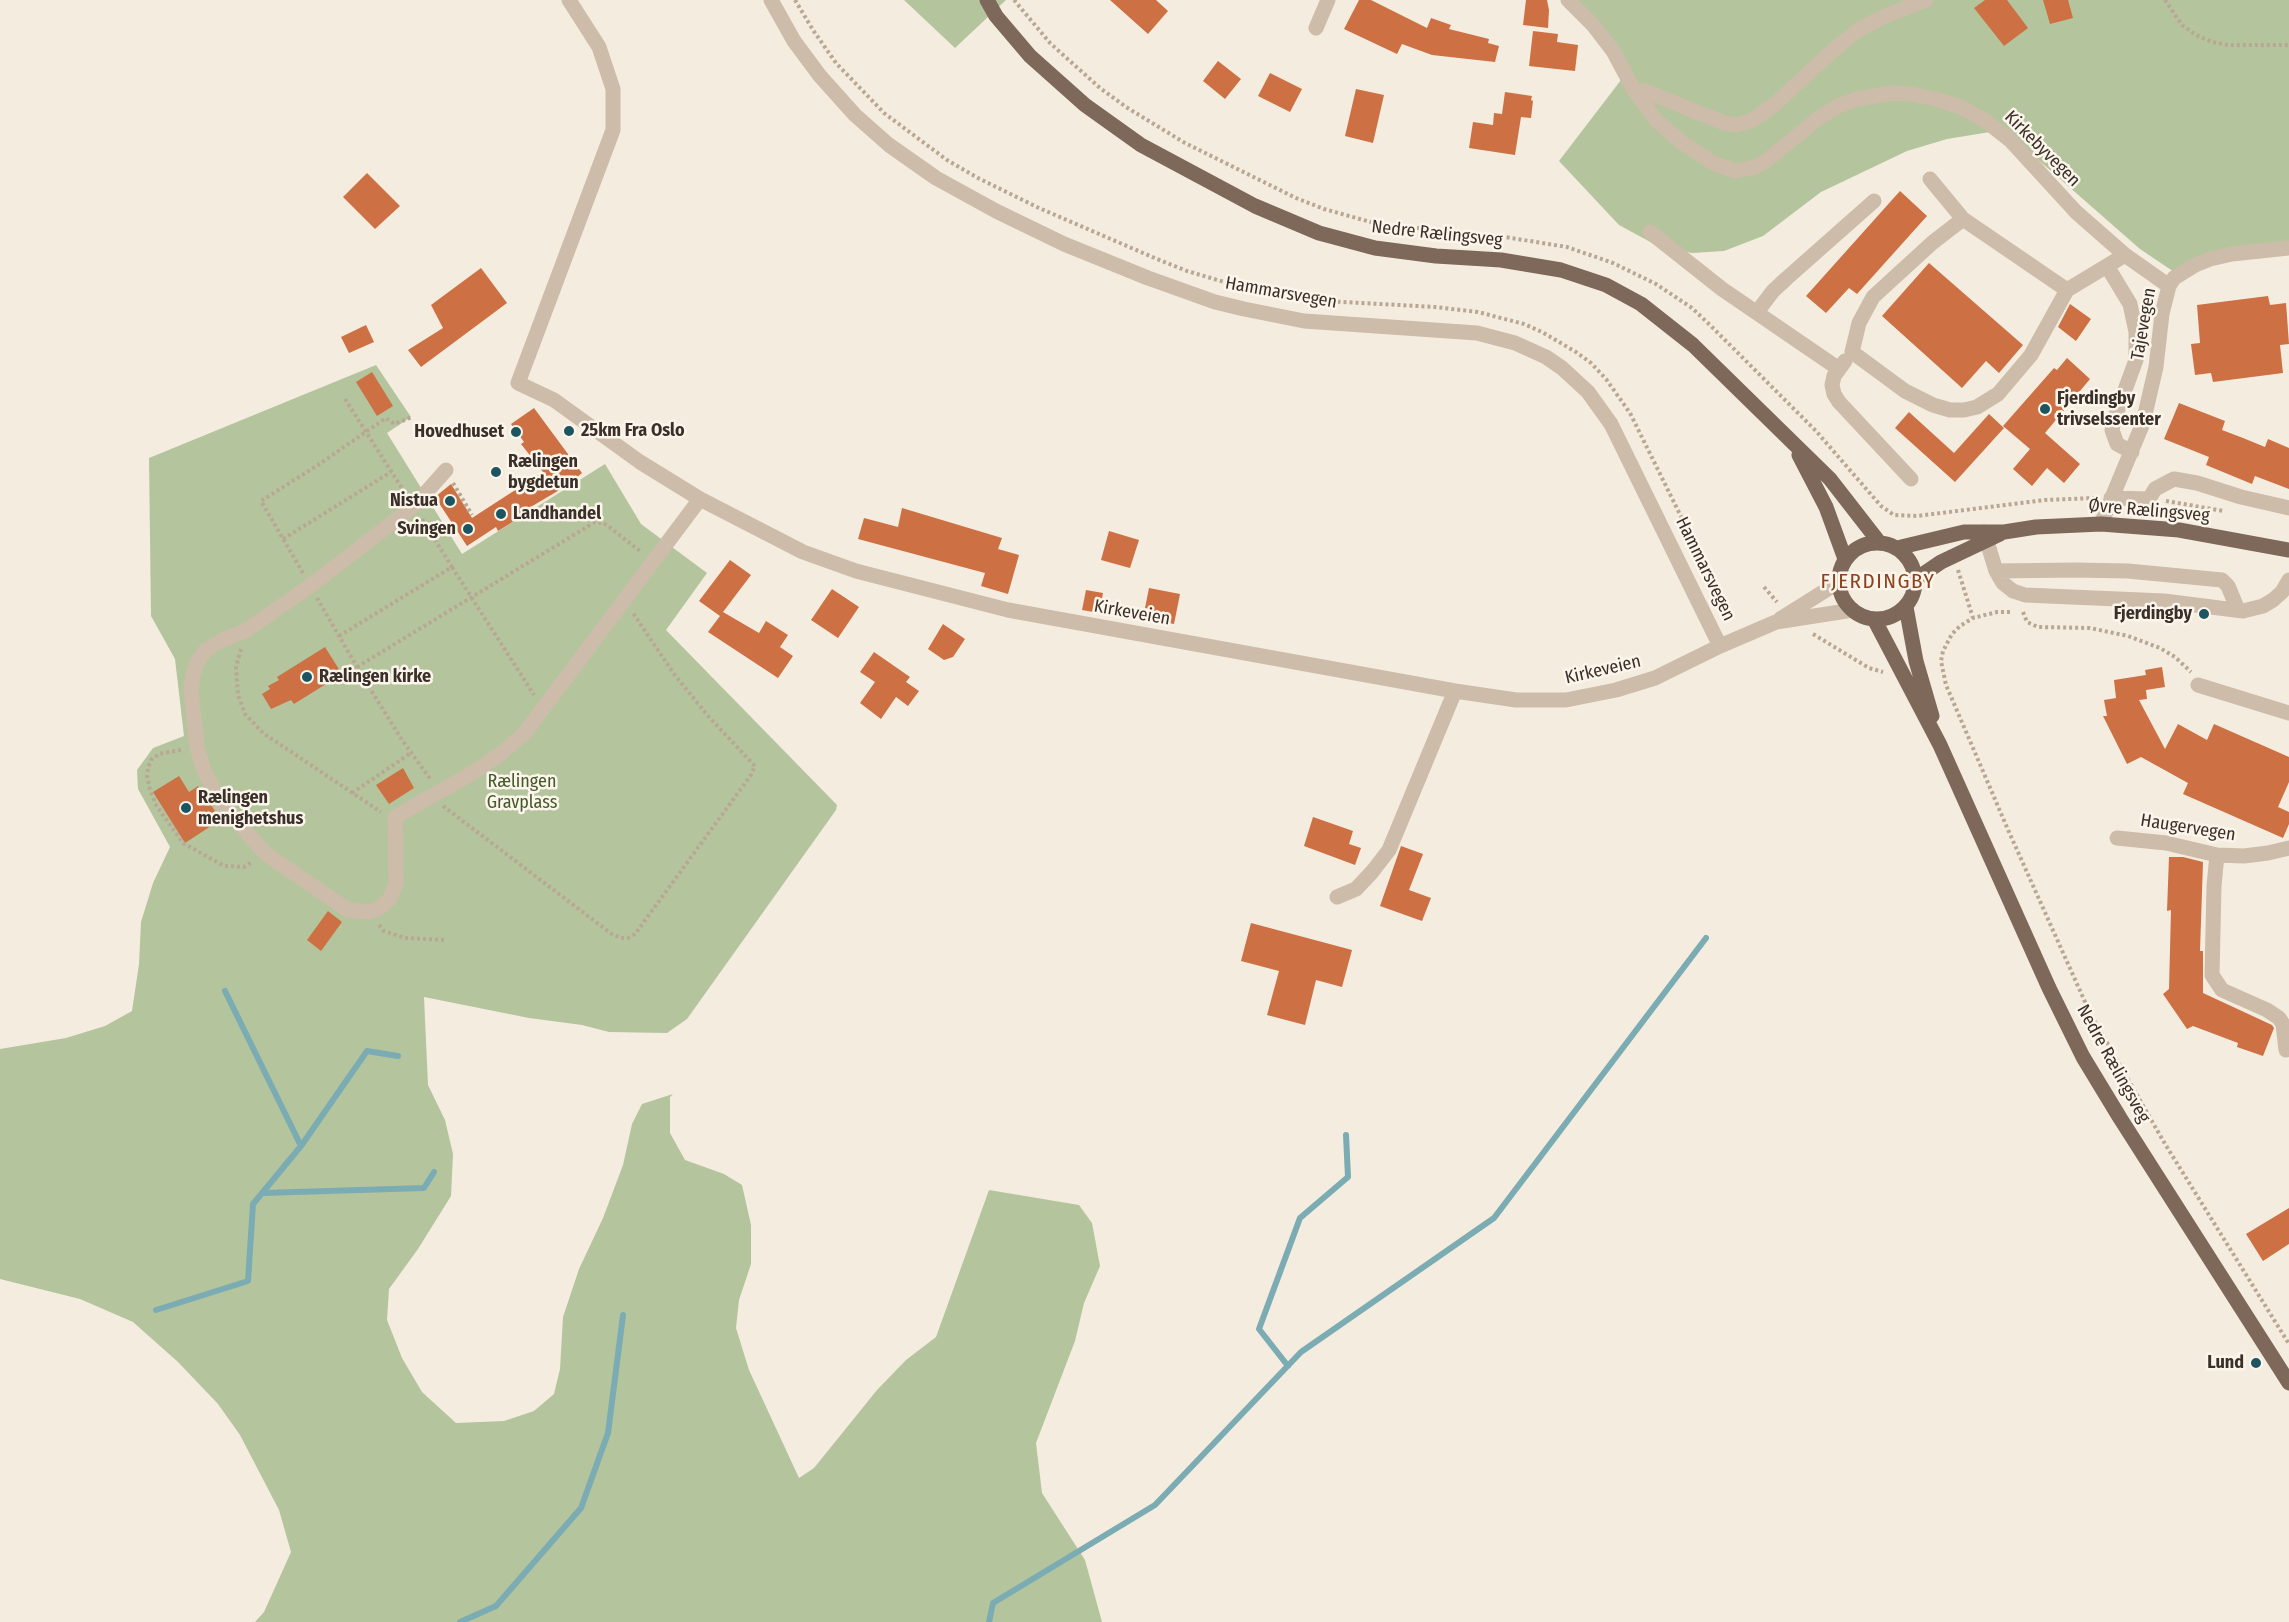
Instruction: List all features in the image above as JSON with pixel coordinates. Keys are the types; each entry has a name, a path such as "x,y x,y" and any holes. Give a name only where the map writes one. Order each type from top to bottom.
{"main road":[{"name":"Nedre Rælingsveg","path":"987,0 1013,37 1054,80 1141,145 1223,191 1288,221 1348,242 1401,252 1534,264 1561,270 1606,285 1641,304 1670,325 1749,398 1830,479 1879,542"},
{"name":"Nedre Rælingsveg","path":"1794,445 1826,507 1845,559"},
{"name":"Øvre Rælingsveg","path":"1897,548 1948,535 1985,536 2036,527 2101,524 2179,530 2289,550"},
{"name":"Øvre Rælingsveg","path":"1916,579 1985,536"},
{"path":"1879,542 1897,548 1910,561 1916,579 1915,589 1906,607 1891,616 1866,618 1853,610 1842,598 1839,582 1841,566 1845,559 1860,546 1879,542"},
{"name":"Nedre Rælingsveg","path":"1906,607 1916,661 1940,745"},
{"name":"Nedre Rælingsveg","path":"1874,619 1940,745 2044,977 2083,1057 2287,1376"}],"street":[{"name":"Kirkeveien","path":"569,0 599,47 613,89 613,130 518,383 555,400 640,462 700,499 812,556 856,571 1008,610 1455,691 1516,700 1543,701 1594,696 1655,678 1776,622 1839,582"},
{"name":"Hammarsvegen","path":"771,0 794,41 820,76 855,114 889,145 936,178 996,211 1064,244 1148,278 1215,302 1244,309 1304,321 1477,333 1515,343 1546,357 1588,392 1611,424 1720,646"},
{"path":"1316,28 1328,0"},
{"name":"Kirkebyvegen","path":"1568,0 1593,25 1613,51 1634,90 1656,120 1681,142 1713,164 1735,171 1745,170 1766,161 1820,117 1838,106 1857,99 1891,93 1911,94 1960,108 1988,122 2010,140 2076,212 2126,255 2169,286"},
{"path":"1634,90 1645,91 1724,123 1735,124 1751,121 1774,105 1858,30 1885,16 1926,0"},
{"path":"1930,179 1963,219 2067,290"},
{"path":"1757,312 1786,278 1874,201"},
{"path":"1911,479 1839,402 1832,385 1834,376 1852,352 1859,324 1873,297 1932,243 1963,219"},
{"path":"1650,232 1700,273 1839,369"},
{"name":"Tajevegen","path":"2101,524 2132,452 2150,401 2162,314 2169,286 2174,278 2210,259 2232,254 2289,248"},
{"path":"1852,352 1905,391 1933,405 1950,410 1977,407 1998,394 2031,355 2067,290 2126,255"},
{"path":"2107,266 2130,304 2136,332 2136,360 2112,430 2117,444 2132,452"},
{"path":"446,470 414,506 310,586 245,631 222,640 206,650 197,662 193,675 191,690 196,747 204,771 222,805 266,854 348,910 369,912 378,909 390,899 396,882 395,817 500,755 524,734 700,499"},
{"path":"2111,498 2149,499 2155,489 2174,479 2289,508"},
{"path":"1985,536 1996,571 2003,583 2013,591 2025,595 2156,600 2238,610 2263,606 2282,591 2289,580"},
{"path":"1996,571 2117,571 2222,580 2228,586 2238,610"},
{"name":"Kirkeveien","path":"1776,622 1853,610"},
{"path":"2198,685 2289,713"},
{"path":"1337,897 1356,889 1389,850 1455,691"},
{"name":"Haugervegen","path":"2117,838 2166,843 2217,855 2268,854 2289,848"},
{"path":"2217,855 2212,975 2222,990 2267,1010 2279,1018 2283,1024 2286,1050"}],"path":[{"path":"795,0 836,63 884,113 947,160 1039,208 1157,259 1239,286 1307,300 1435,307 1478,312 1524,324 1576,352 1591,363 1606,379 1630,413 1730,616"},
{"path":"2165,0 2182,25 2212,42 2228,45 2289,45"},
{"path":"261,501 386,418 394,424 412,417"},
{"path":"446,470 472,515"},
{"path":"283,539 391,472"},
{"path":"1943,513 2044,500 2111,498"},
{"path":"2149,499 2228,512"},
{"path":"623,599 674,674 708,716 755,766 751,775 635,934 621,938 613,935 435,794 357,667 600,521 653,560"},
{"path":"1957,565 1973,618"},
{"path":"452,567 543,711"},
{"path":"1764,587 1780,605"},
{"path":"2010,612 1998,612 1973,618 1960,626 1946,643 1941,661 1948,691 2090,1013 2165,1143 2289,1344"},
{"path":"2023,612 2027,622 2032,626 2111,631 2160,648 2188,668 2198,685"},
{"path":"245,631 236,667 238,695 245,714 262,733 382,813 395,817"},
{"path":"1809,631 1869,668 1884,672 1890,671"},
{"path":"196,747 159,754 151,760 147,776 150,790 160,811 183,843 224,866 244,867 266,854"},
{"path":"352,793 411,753"},
{"path":"369,912 384,931 405,938 447,940"}],"green space":[{"path":"904,0 1006,0 955,48"},
{"path":"1573,0 2289,0 2289,249 2234,254 2183,278 2140,249 2019,143 1990,132 1947,139 1907,151 1821,192 1763,236 1724,251 1692,253 1654,244 1619,225 1559,161 1621,80 1619,57"},
{"name":"Rælingen Gravplass","path":"376,365 411,417 387,433 462,554 605,464 641,524 707,573 666,630 837,805 836,810 687,1019 667,1033 609,1032 582,1025 529,1018 424,997 428,1085 445,1120 453,1154 451,1196 418,1249 389,1289 387,1320 402,1358 422,1392 456,1423 504,1421 534,1411 554,1394 560,1369 563,1317 579,1269 603,1218 623,1165 632,1124 642,1104 673,1094 670,1097 670,1133 685,1160 724,1174 742,1185 751,1225 751,1264 739,1300 736,1328 749,1370 799,1478 814,1468 877,1390 906,1360 936,1337 989,1190 1079,1205 1092,1223 1100,1266 1084,1303 1075,1341 1036,1443 1042,1493 1085,1560 1102,1622 255,1622 264,1612 291,1552 279,1510 240,1435 218,1404 178,1362 133,1322 80,1299 0,1279 0,1049 66,1038 105,1026 132,1011 139,964 141,922 153,883 170,847 138,789 137,770 153,748 184,736 175,659 151,616 149,458"}],"building":[{"path":"1110,0 1156,0 1168,11 1148,34"},
{"path":"1359,0 1371,0 1427,28 1431,18 1451,25 1449,29 1489,39 1488,43 1499,46 1495,62 1432,55 1402,44 1397,54 1344,29"},
{"path":"1526,0 1547,0 1548,28 1523,25"},
{"path":"1985,0 2007,0 2028,28 2004,46 1974,8"},
{"path":"2043,0 2068,0 2073,18 2050,24"},
{"path":"1533,31 1558,34 1557,42 1578,45 1575,71 1529,66"},
{"path":"1218,61 1241,79 1225,99 1203,81"},
{"path":"1270,73 1302,89 1290,112 1258,96"},
{"path":"1356,89 1384,95 1373,143 1345,136"},
{"path":"1505,92 1532,96 1533,101 1531,118 1521,117 1515,155 1469,148 1473,122 1493,125 1494,113 1502,114"},
{"path":"367,173 400,206 375,229 343,197"},
{"path":"1900,191 1927,216 1857,294 1849,288 1826,313 1806,296"},
{"path":"1929,263 2023,345 1999,373 1986,361 1962,388 1882,316"},
{"path":"481,268 507,303 421,367 408,350 443,328 431,305"},
{"path":"2268,296 2270,305 2286,303 2289,344 2280,345 2283,373 2213,382 2211,373 2195,375 2191,344 2200,343 2197,305"},
{"path":"2070,304 2091,319 2076,341 2058,327"},
{"path":"366,325 374,342 349,353 341,337"},
{"path":"2067,358 2090,379 2045,433 2080,464 2064,483 2047,468 2032,486 2013,469 2030,449 2003,426 2054,368 2057,370"},
{"path":"372,372 393,406 377,416 356,382"},
{"path":"2179,403 2225,421 2222,430 2265,447 2268,439 2289,448 2289,489 2255,476 2252,484 2206,465 2209,457 2164,439"},
{"path":"534,408 582,473 568,485 517,515 519,518 498,531 496,527 467,546 435,497 451,484 472,518 543,472 521,444 524,442 511,424"},
{"path":"1909,412 1954,453 1989,414 2004,428 1955,482 1895,428"},
{"path":"902,508 1002,538 998,549 1019,555 1008,594 981,586 985,573 858,539 864,518 898,527"},
{"path":"1109,531 1139,540 1130,568 1101,560"},
{"path":"730,560 751,575 723,612 759,633 766,621 788,635 780,647 793,656 778,678 708,632 720,616 699,601"},
{"path":"1149,588 1180,594 1174,624 1148,619 1150,609 1145,608"},
{"path":"832,589 859,607 838,638 811,620"},
{"path":"1086,590 1103,593 1099,613 1082,610"},
{"path":"943,624 965,639 953,657 944,660 928,649"},
{"name":"Rælingen kirke","path":"325,647 342,674 294,704 291,700 271,709 262,694 270,689 268,686 279,680 277,677"},
{"path":"874,652 910,677 906,682 919,691 908,706 896,697 881,719 860,703 875,682 860,672"},
{"path":"2162,667 2165,687 2146,690 2147,699 2139,700 2165,749 2178,724 2207,740 2214,724 2289,757 2289,782 2278,807 2289,812 2289,824 2283,838 2183,794 2188,783 2141,757 2127,764 2103,716 2107,716 2104,700 2116,698 2114,680 2146,675 2145,670"},
{"path":"403,768 414,788 389,804 376,785"},
{"name":"Rælingen menighetshus","path":"179,776 189,792 198,786 215,811 205,818 211,826 185,843 153,792"},
{"path":"1313,817 1353,831 1349,844 1361,848 1355,865 1304,846"},
{"path":"1401,846 1423,854 1409,890 1431,898 1422,921 1380,906"},
{"path":"2169,857 2183,857 2203,862 2200,951 2203,951 2203,993 2272,1025 2274,1028 2263,1056 2237,1047 2238,1043 2193,1026 2187,1029 2163,994 2169,989 2171,910 2167,911"},
{"path":"328,911 342,922 321,951 307,940"},
{"path":"1251,923 1352,950 1342,987 1316,980 1305,1025 1267,1015 1279,971 1241,961"},
{"path":"2289,1208 2289,1244 2263,1261 2246,1234"}],"waterway":[{"path":"989,1622 993,1603 1155,1505 1301,1352 1494,1218 1706,938"},
{"path":"225,991 301,1146"},
{"path":"156,1310 248,1281 253,1204 301,1146 367,1051 398,1056"},
{"path":"1288,1366 1259,1329 1300,1218 1348,1177 1346,1135"},
{"path":"263,1193 424,1188 434,1172"},
{"path":"460,1622 496,1606 581,1508 608,1433 623,1315"}],"place":[{"name":"Fjerdingby trivselssenter","path":"2045,409"},
{"name":"25km Fra Oslo","path":"569,431"},
{"name":"Hovedhuset","path":"516,432"},
{"name":"Rælingen bygdetun","path":"496,472"},
{"name":"Nistua","path":"450,501"},
{"name":"Landhandel","path":"501,514"},
{"name":"Svingen","path":"468,529"},
{"name":"Fjerdingby","path":"2204,614"},
{"name":"Rælingen kirke","path":"307,677"},
{"name":"Rælingen menighetshus","path":"186,808"},
{"name":"Lund","path":"2256,1363"}],"district":[{"name":"FJERDINGBY","path":"1878,582"}]}
